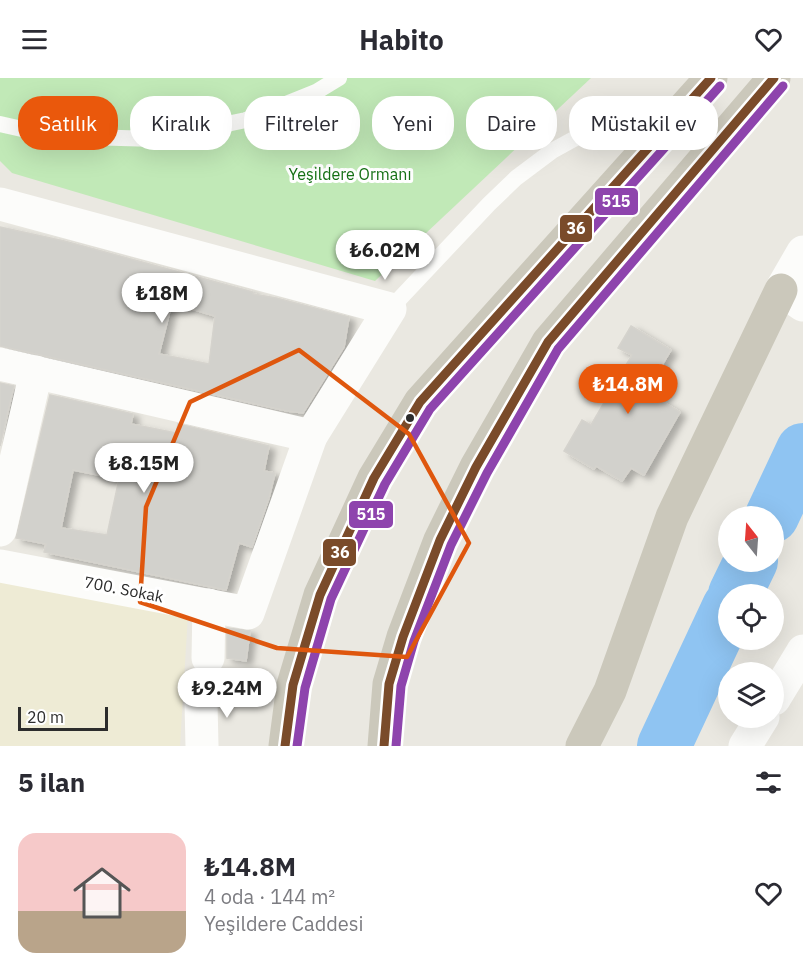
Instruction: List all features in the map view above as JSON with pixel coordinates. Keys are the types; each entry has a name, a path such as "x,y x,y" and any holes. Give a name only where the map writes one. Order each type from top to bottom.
{"highway":[{"path":"695,96 711,78"},
{"path":"384,746 389,684 403,637 440,540 476,467 548,342 774,78"},
{"path":"285,746 293,685 320,595 374,478 420,402 647,150"},
{"path":"582,746 610,691 672,517 792,298"}],"street":[{"path":"0,204 390,309 311,436 0,364"},
{"path":"792,298 803,252"},
{"path":"0,530 36,372"},
{"name":"700. Sokak","path":"0,566 248,613 311,436"},
{"path":"208,658 209,605"},
{"path":"784,682 803,651"},
{"path":"201,703 202,746"},
{"path":"745,746 756,728"}],"lane":[{"path":"0,124 53,136 155,139 246,120 316,92 339,78"},
{"path":"390,309 516,178 552,151 569,142"}],"highlighted area":[{"path":"299,350 409,434 469,543 407,657 277,648 140,602 146,507 190,402"}],"shaded area":[{"path":"0,576 188,614 180,746 0,746"}],"green space":[{"name":"Yeşildere Ormanı","path":"0,78 591,78 572,96 569,96 557,110 557,96 466,96 466,150 514,150 375,281 12,173 0,161"}],"building":[{"path":"0,227 64,241 253,292 253,294 349,317 344,347 303,413 0,346","holes":["172,303 215,316 209,364 159,354"]},
{"path":"631,326 671,350 646,392 680,412 644,475 631,468 622,481 596,466 594,469 564,451 582,420 591,425 632,355 618,348"},
{"path":"0,383 14,386 0,446"},
{"path":"50,395 133,414 131,424 176,433 178,424 269,446 264,471 275,473 269,498 252,547 239,543 226,590 44,552 46,544 16,538","holes":["73,470 119,479 107,535 61,528"]},
{"path":"227,628 250,631 246,661 227,658"}],"waterway":[{"path":"777,506 803,450"},
{"path":"740,584 746,572"},
{"path":"664,746 718,631"}],"transit line":[{"name":"36","path":"285,746 293,685 320,595 374,478 420,402 711,78"},
{"name":"36","path":"384,746 389,684 403,637 440,540 476,467 548,342 774,78"},
{"name":"515","path":"297,746 305,688 331,599 385,484 430,409 720,86"},
{"name":"515","path":"396,746 401,686 414,641 451,545 487,473 558,349 783,86"}]}
